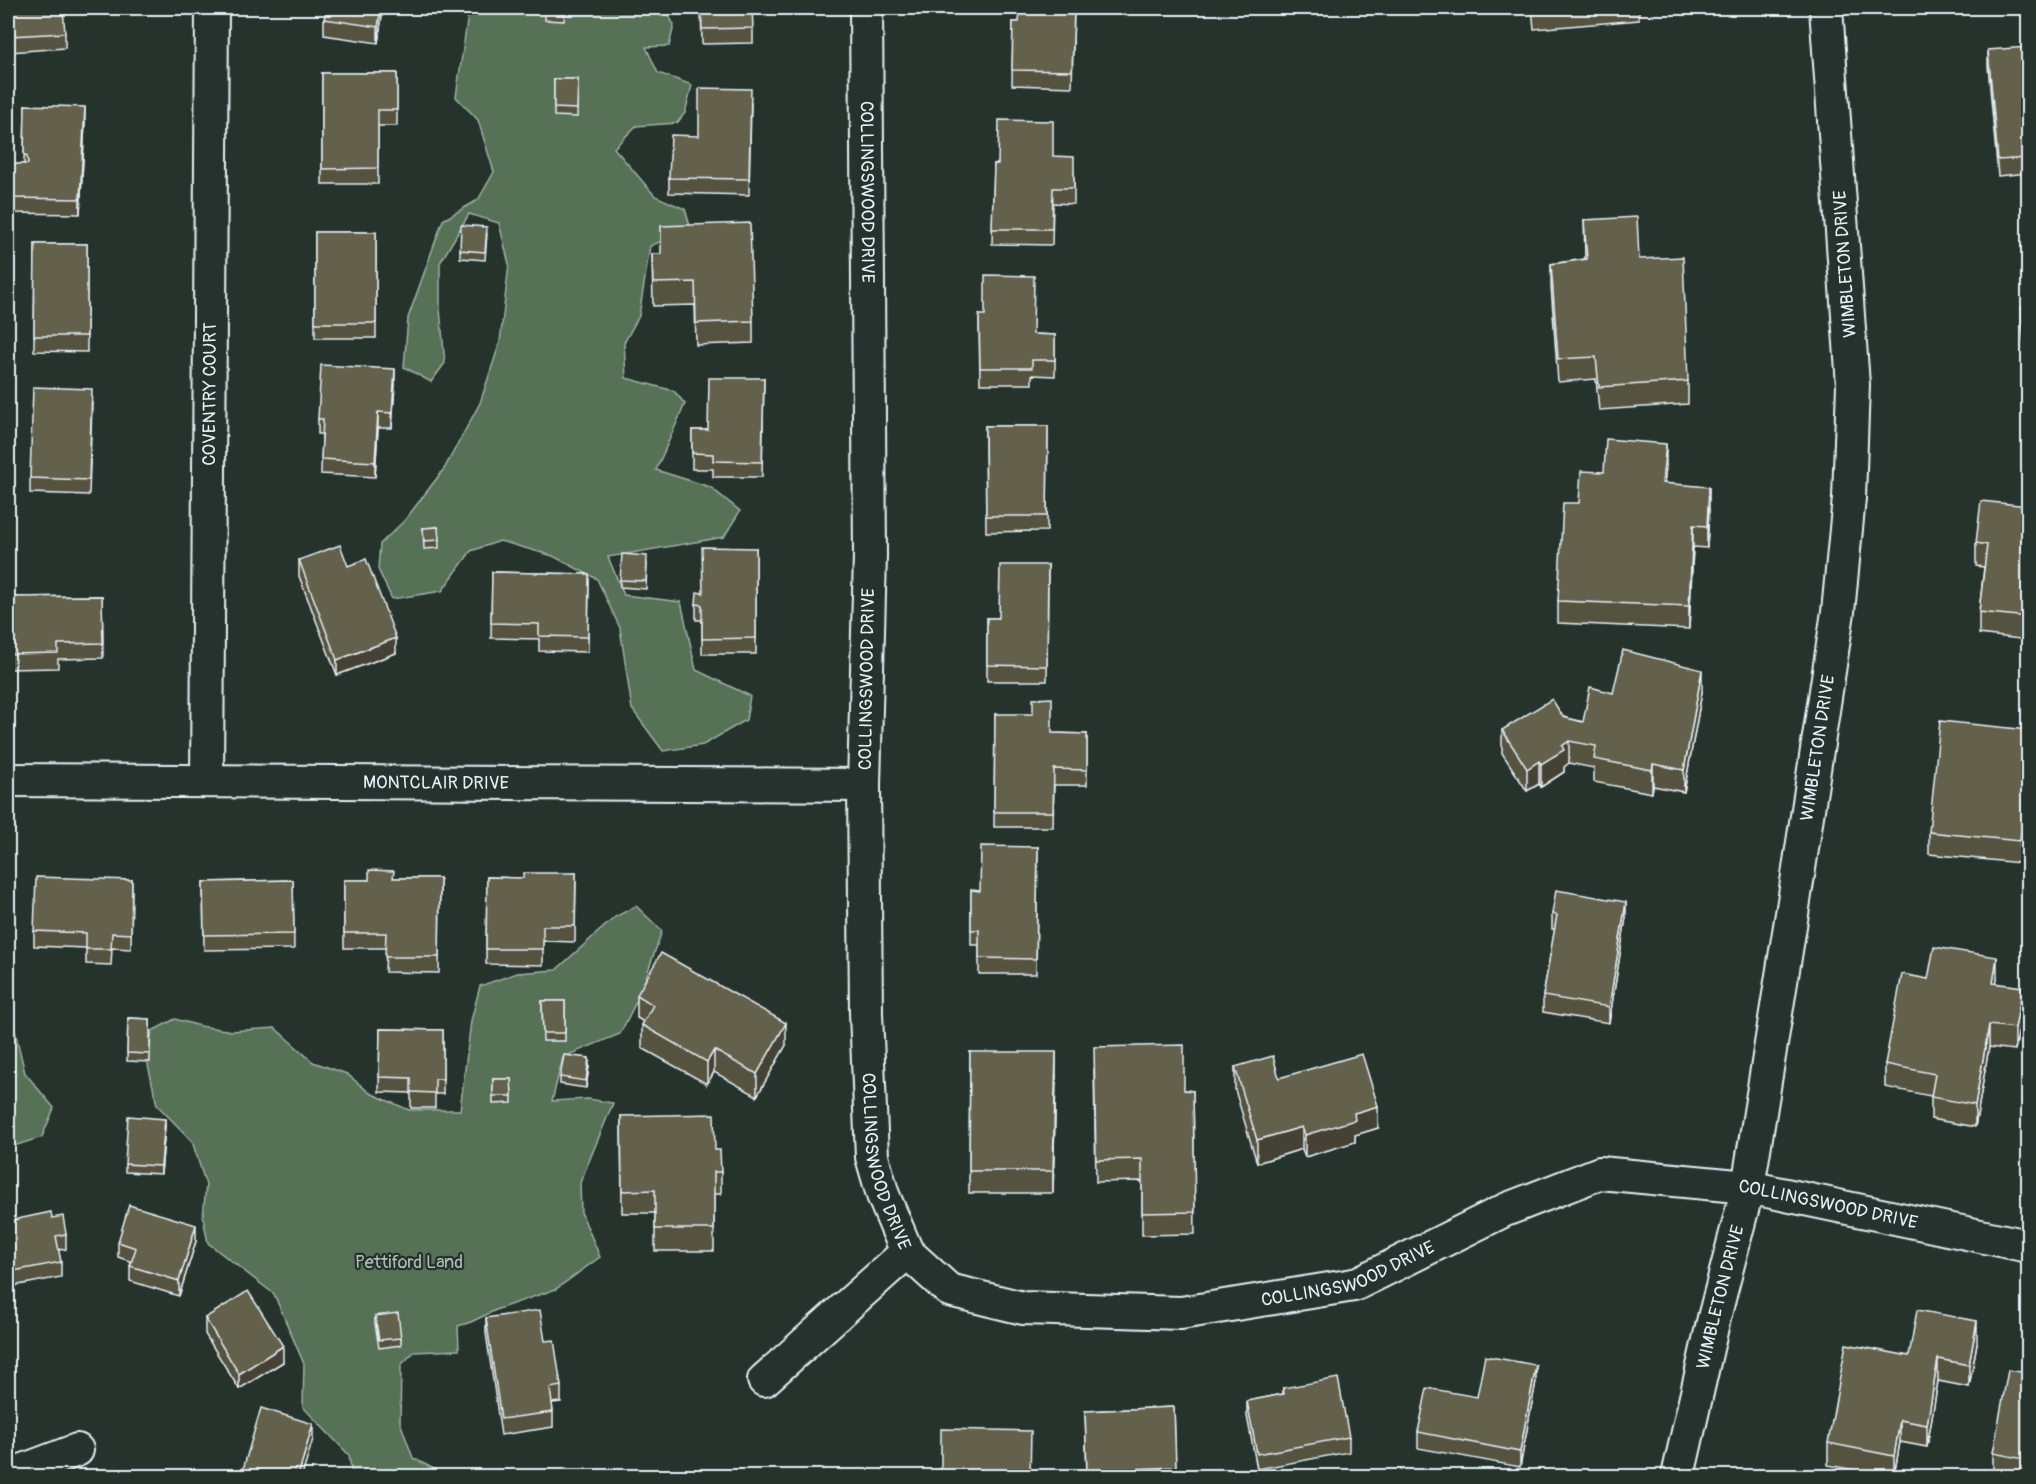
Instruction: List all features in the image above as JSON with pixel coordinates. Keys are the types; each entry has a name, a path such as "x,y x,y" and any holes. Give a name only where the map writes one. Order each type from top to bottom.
{"street":[{"name":"COVENTRY COURT","path":"207,781 212,8"},
{"name":"COLLINGSWOOD DRIVE","path":"866,8 870,555 864,785 866,1013 872,1157 884,1195 907,1252 949,1290 1023,1308 1181,1313 1354,1285 1504,1210 1600,1173 1748,1187 2028,1246"},
{"name":"WIMBLETON DRIVE","path":"1678,1476 1714,1318 1748,1187 1838,612 1849,498 1853,385 1827,8"},
{"name":"MONTCLAIR DRIVE","path":"8,780 864,785"},
{"path":"764,1380 907,1252"},
{"path":"8,1476 77,1450"}],"green space":[{"path":"469,8 665,8 674,25 669,46 646,47 658,73 692,85 685,113 677,123 636,126 614,148 655,196 685,209 691,229 650,246 639,316 624,343 626,378 674,391 685,404 656,470 710,487 740,511 724,537 608,557 624,595 681,602 696,670 750,696 746,720 703,745 663,751 632,709 620,628 597,579 553,556 500,541 471,551 442,591 392,599 378,569 380,544 405,520 444,469 480,403 500,342 509,264 499,223 469,214 440,263 440,309 445,363 431,382 404,367 408,318 443,220 478,200 494,172 478,120 456,97"},
{"name":"Pettiford Land","path":"636,906 662,931 640,994 620,1034 563,1057 552,1101 588,1099 613,1103 580,1183 581,1212 600,1257 556,1289 458,1326 459,1350 414,1352 401,1365 400,1422 413,1458 447,1476 352,1476 349,1455 303,1407 304,1364 274,1294 208,1243 203,1217 206,1185 192,1141 157,1105 148,1065 152,1031 175,1019 232,1031 275,1028 313,1062 347,1074 370,1093 409,1110 460,1110 471,1021 480,986 517,973 556,970 615,917"},
{"path":"8,981 13,983 14,1027 25,1073 54,1108 42,1137 8,1148"}],"building":[{"path":"8,8 63,8 65,33 10,36"},
{"path":"327,8 381,8 378,27 324,19"},
{"path":"545,8 564,8 564,13 545,12"},
{"path":"701,8 752,8 753,28 702,29"},
{"path":"1020,8 1074,8 1072,71 1012,70 1013,22 1019,22"},
{"path":"2028,47 2028,158 1998,160 1988,50"},
{"path":"322,73 397,73 397,110 378,110 378,168 322,169"},
{"path":"554,79 578,79 577,109 554,108"},
{"path":"699,88 751,89 749,179 669,178 671,135 699,136"},
{"path":"25,105 85,107 80,199 8,198 8,164 28,164 27,156 24,154"},
{"path":"999,120 1053,121 1053,156 1074,157 1074,188 1053,188 1052,229 992,229 994,164 998,164"},
{"path":"1637,217 1639,259 1683,257 1688,381 1599,387 1596,357 1558,359 1551,264 1587,259 1584,220"},
{"path":"750,223 753,321 696,323 695,282 653,283 652,254 661,254 661,226"},
{"path":"461,225 487,227 485,252 460,250"},
{"path":"315,232 376,232 376,323 315,323"},
{"path":"35,244 87,244 87,336 34,336"},
{"path":"985,275 1034,276 1033,334 1055,335 1055,360 1032,360 1032,368 980,368 979,315 985,315"},
{"path":"2022,307 2028,307 2028,374"},
{"path":"321,365 395,369 392,413 378,412 375,462 321,459 323,419 318,419"},
{"path":"709,378 764,378 762,462 713,461 713,454 692,453 692,430 708,430"},
{"path":"33,387 92,389 89,480 30,478"},
{"path":"985,426 1048,426 1047,516 986,516"},
{"path":"1606,439 1666,444 1662,483 1709,487 1707,526 1693,525 1689,606 1558,601 1563,503 1579,503 1581,471 1604,472"},
{"path":"1981,501 2028,506 2028,617 1979,612 1987,545 1976,543"},
{"path":"438,527 439,540 424,541 423,528"},
{"path":"340,545 348,566 366,559 396,638 337,660 299,560"},
{"path":"702,547 756,548 756,638 702,639 702,605 696,604 697,592 703,593"},
{"path":"622,554 647,556 646,581 620,580"},
{"path":"1000,565 1048,565 1047,666 987,665 987,618 999,618"},
{"path":"492,572 589,574 588,637 539,636 539,624 491,623"},
{"path":"102,596 103,643 58,644 58,653 8,654 8,597"},
{"path":"1623,650 1702,670 1684,770 1653,764 1652,770 1594,759 1596,746 1569,741 1562,746 1564,750 1541,764 1539,761 1527,769 1502,730 1552,699 1563,717 1583,722 1590,687 1613,693"},
{"path":"1052,698 1052,733 1087,734 1087,770 1054,769 1053,812 994,812 995,714 1033,714 1033,699"},
{"path":"1940,721 2028,730 2020,841 1929,832"},
{"path":"981,846 1038,847 1036,959 979,958 979,930 971,930 971,890 980,891"},
{"path":"369,870 394,871 393,878 440,878 439,957 385,957 386,933 344,933 344,880 369,880"},
{"path":"523,873 576,873 575,926 543,926 543,949 486,949 487,877 523,878"},
{"path":"36,877 132,880 131,934 112,933 111,949 86,949 86,933 34,931"},
{"path":"293,880 294,934 204,935 203,882"},
{"path":"1556,890 1626,902 1609,1007 1543,996 1557,915 1552,914"},
{"path":"1934,947 1997,957 1993,983 2023,987 2015,1028 1989,1025 1975,1105 1931,1097 1935,1074 1885,1064 1902,974 1928,979"},
{"path":"661,953 786,1023 757,1074 714,1050 707,1062 642,1025 653,1005 637,995"},
{"path":"542,1001 565,1001 565,1033 543,1033"},
{"path":"128,1018 150,1019 150,1054 127,1053"},
{"path":"380,1029 443,1030 443,1079 435,1079 435,1093 411,1092 411,1078 379,1077"},
{"path":"1184,1045 1184,1090 1193,1091 1195,1212 1142,1213 1142,1159 1096,1160 1094,1047"},
{"path":"970,1052 1056,1052 1053,1171 969,1171"},
{"path":"1362,1054 1378,1106 1354,1113 1355,1120 1305,1135 1302,1127 1257,1140 1235,1067 1273,1056 1279,1078"},
{"path":"564,1055 589,1058 586,1081 560,1077"},
{"path":"493,1079 511,1079 512,1096 493,1096"},
{"path":"714,1114 715,1150 720,1150 721,1172 714,1172 714,1229 655,1229 655,1190 622,1191 621,1116"},
{"path":"128,1116 165,1119 161,1166 125,1164"},
{"path":"129,1205 196,1225 179,1281 130,1266 136,1248 118,1242"},
{"path":"51,1212 52,1218 63,1216 66,1234 56,1236 61,1262 8,1272 8,1221"},
{"path":"248,1291 283,1346 239,1374 205,1318"},
{"path":"540,1310 545,1341 554,1340 561,1386 550,1388 553,1412 501,1419 486,1318"},
{"path":"1917,1310 1977,1321 1969,1365 1938,1359 1927,1425 1900,1420 1894,1456 1828,1443 1846,1344 1909,1356"},
{"path":"398,1313 401,1338 379,1340 375,1316"},
{"path":"1485,1356 1536,1365 1520,1452 1418,1432 1427,1388 1477,1397"},
{"path":"2008,1370 2028,1373 2028,1476 2020,1476 2024,1459 1993,1453"},
{"path":"1338,1378 1349,1437 1257,1454 1247,1401 1284,1394 1283,1388"},
{"path":"1174,1407 1176,1467 1087,1471 1085,1411"},
{"path":"261,1408 313,1424 298,1476 241,1476"},
{"path":"941,1429 1031,1431 1030,1476 941,1476"}]}
